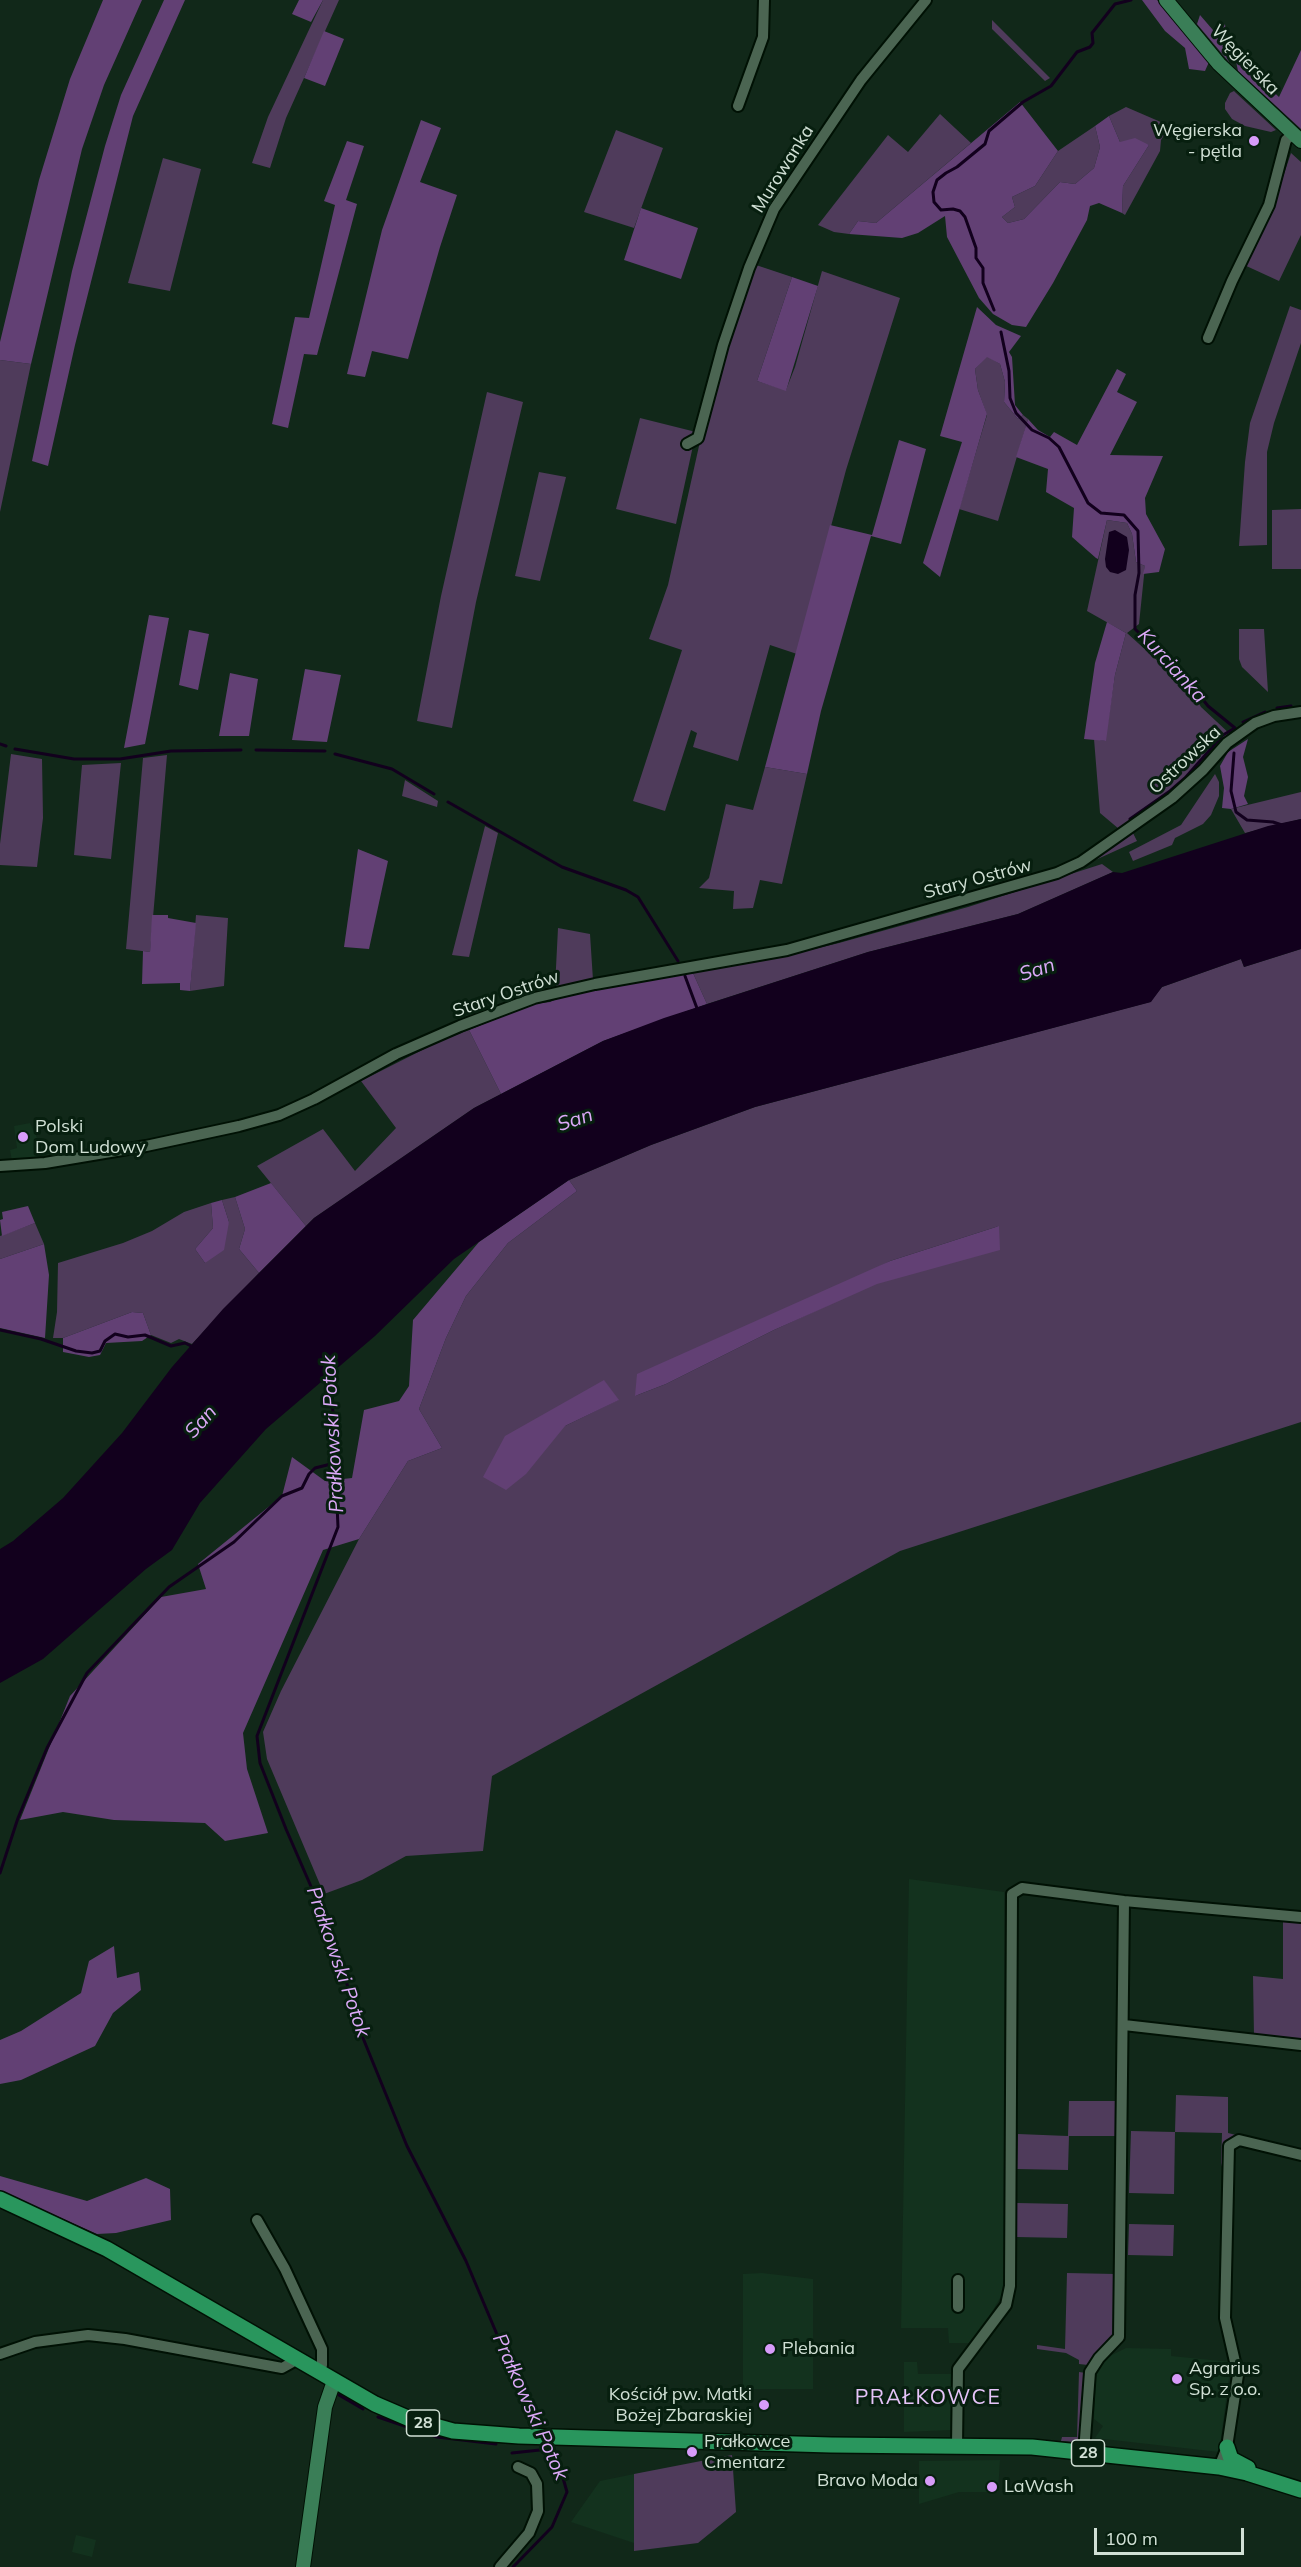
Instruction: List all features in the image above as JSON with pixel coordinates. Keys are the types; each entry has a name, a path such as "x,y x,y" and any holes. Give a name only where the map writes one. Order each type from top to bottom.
{"main road":[{"name":"28","path":"0,2199 107,2249 375,2404 421,2422 453,2431 519,2436 831,2445 1032,2447 1219,2467 1301,2490"},
{"path":"1227,2447 1231,2459 1272,2480"}],"street":[{"path":"738,106 763,37 764,0"},
{"name":"Murowanka","path":"687,444 698,438 723,345 774,209 861,80 926,0"},
{"name":"Węgierska","path":"1172,2 1219,64 1297,137"},
{"path":"1208,338 1240,263 1269,205 1286,140 1297,137"},
{"name":"Ostrowska","path":"1068,868 1081,862 1172,798 1203,770 1227,743 1247,728 1274,716 1301,712"},
{"name":"Stary Ostrów","path":"0,1166 45,1163 149,1146 279,1115 314,1099 396,1054 460,1026 534,998 595,984 787,950 1020,885 1068,868"},
{"path":"957,2446 958,2369 1006,2305 1010,2286 1012,1894 1022,1888 1124,1901 1301,1917"},
{"path":"1084,2452 1090,2372 1099,2358 1119,2337 1124,1901"},
{"path":"1124,2025 1301,2045"},
{"path":"1219,2467 1227,2447 1238,2375 1225,2318 1227,2154 1229,2146 1239,2140 1301,2155"},
{"path":"257,2220 285,2269 321,2349 321,2365 318,2371"},
{"path":"958,2280 958,2307"},
{"path":"0,2354 35,2342 88,2335 125,2339 282,2368 291,2364 295,2357"},
{"path":"303,2567 325,2407 334,2381"},
{"path":"500,2567 529,2533 538,2511 537,2484 531,2473 518,2467"}],"shaded area":[{"path":"103,0 142,0 104,85 82,149 31,364 0,360 0,342 39,180 70,79"},
{"path":"164,0 185,0 133,116 75,345 48,466 32,461 72,271 121,95"},
{"path":"299,0 323,0 311,22 292,14"},
{"path":"323,0 339,0 286,118 270,168 252,163 268,117"},
{"path":"1142,0 1157,0 1209,62 1205,71 1189,69 1185,48 1165,31"},
{"path":"1200,15 1219,37 1225,24 1229,62 1197,24"},
{"path":"992,20 1050,78 1045,81 992,29"},
{"path":"324,31 344,39 325,86 304,78"},
{"path":"1301,50 1301,129 1238,71 1235,56 1279,97"},
{"path":"1234,91 1276,130 1271,132 1245,126 1232,119 1225,109 1225,103 1230,93"},
{"path":"1020,102 1058,151 1035,186 1012,197 1015,207 1002,217 1008,223 1024,219 1060,182 1075,184 1094,168 1100,147 1095,126 1109,116 1120,142 1135,138 1149,145 1123,186 1122,213 1099,203 1090,206 1087,220 1026,327 1012,325 993,314 979,298 947,237 945,216 918,233 902,238 849,234 858,221 876,223"},
{"path":"1126,107 1170,126 1161,140 1160,151 1125,215 1122,213 1123,186 1149,145 1120,142 1109,116"},
{"path":"940,114 971,143 876,223 858,221 849,234 834,232 818,225 888,135 908,152"},
{"path":"421,120 441,128 420,182 457,195 408,359 372,351 365,377 347,374 382,230"},
{"path":"1095,126 1100,147 1094,168 1075,184 1060,182 1024,219 1008,223 1002,217 1015,207 1012,197 1035,186 1058,151"},
{"path":"616,130 663,148 634,228 584,212"},
{"path":"347,141 364,146 346,200 357,204 317,355 304,354 288,428 272,424 295,317 309,318 335,205 324,201"},
{"path":"1291,153 1301,162 1301,235 1279,281 1242,264 1274,204"},
{"path":"163,158 201,169 170,291 128,283"},
{"path":"641,208 698,228 681,279 624,260"},
{"path":"756,265 792,277 757,381 786,390 795,367 822,271 900,298 846,470 797,654 770,645 738,761 693,747 697,733 691,730 665,811 633,801 682,650 649,639 668,585 699,446 729,336"},
{"path":"792,277 818,286 786,391 757,381"},
{"path":"1290,306 1301,310 1301,343 1274,423 1267,452 1267,545 1239,546 1250,423"},
{"path":"977,307 996,325 1021,336 1009,352 1012,357 1015,405 1023,415 1018,419 1004,402 1005,382 1000,364 987,357 975,369 978,390 987,414 940,577 923,563 962,442 940,436"},
{"path":"987,356 1000,364 1005,382 1004,402 1018,419 1023,415 1028,419 998,521 959,509 987,415 978,390 975,369"},
{"path":"0,360 31,364 0,512"},
{"path":"1117,369 1126,374 1117,392 1137,402 1110,455 1163,456 1145,498 1146,514 1165,549 1159,572 1143,574 1145,566 1136,562 1132,534 1127,523 1107,520 1098,559 1096,558 1072,537 1074,508 1046,492 1048,469 1016,457 1028,419 1038,430 1050,437 1054,432 1077,445"},
{"path":"487,392 523,402 476,602 452,728 417,721 441,596"},
{"path":"640,418 696,432 676,524 616,509"},
{"path":"899,440 926,449 901,544 871,536 821,711 807,774 765,767 830,525 872,535"},
{"path":"539,472 566,477 540,581 515,576"},
{"path":"1301,509 1301,569 1272,569 1272,510"},
{"path":"1107,520 1127,523 1132,534 1136,562 1145,566 1139,624 1127,633 1193,693 1201,707 1231,735 1169,795 1119,829 1100,813 1094,739 1105,741 1115,675 1126,633 1087,611"},
{"path":"149,615 169,618 145,744 124,748"},
{"path":"1107,622 1126,633 1115,675 1106,741 1084,739 1095,663"},
{"path":"1239,629 1264,629 1268,692 1242,667 1239,659"},
{"path":"189,630 209,634 198,690 179,685"},
{"path":"305,669 341,675 327,742 292,740"},
{"path":"230,673 258,679 249,736 219,736"},
{"path":"1248,739 1243,757 1248,777 1244,796 1248,804 1231,809 1222,808 1224,788 1220,766 1228,752"},
{"path":"11,754 42,759 43,818 37,867 0,865 0,844"},
{"path":"167,755 150,952 126,949 143,758"},
{"path":"121,763 111,859 74,855 82,765"},
{"path":"765,767 807,774 782,884 760,880 753,908 733,909 734,891 699,888 709,878 726,804 753,810"},
{"path":"1215,774 1219,782 1219,796 1211,815 1203,824 1175,838 1172,845 1133,861 1129,852 1181,825"},
{"path":"405,780 438,801 437,807 402,796"},
{"path":"1301,792 1301,819 1245,833 1231,809"},
{"path":"485,826 498,833 469,957 452,955"},
{"path":"1131,829 1137,841 1091,862 1093,858"},
{"path":"358,849 388,861 369,949 344,947"},
{"path":"1102,864 1113,872 1018,914 868,952 707,1004 693,973 781,957 839,943 968,907"},
{"path":"152,915 168,915 168,918 196,923 190,991 180,990 180,983 142,984 143,951 150,952"},
{"path":"196,915 228,918 224,986 190,991"},
{"path":"558,928 590,934 593,980 555,987"},
{"path":"1301,949 1301,1422 900,1551 492,1776 483,1851 406,1856 362,1880 324,1894 267,1759 263,1732 281,1691 359,1539 408,1461 442,1448 419,1409 446,1338 466,1296 508,1243 577,1191 569,1180 651,1145 755,1107 1150,1002 1162,987 1241,959 1244,967","holes":["999,1226 774,1330 666,1384 635,1396 890,1261","604,1381 618,1400 565,1426"]},
{"path":"693,973 707,1004 603,1041 501,1094 469,1030 533,1004 550,1002 570,993"},
{"path":"469,1030 501,1094 474,1108 314,1218 306,1226 257,1166 323,1129 355,1171 396,1128 361,1081 440,1041"},
{"name":"Polski Dom Ludowy","path":"30,1123 38,1140 41,1156 12,1161 10,1150 17,1148 14,1126"},
{"path":"569,1180 577,1191 508,1243 466,1296 446,1338 419,1409 442,1448 408,1461 359,1539 323,1550 243,1733 247,1769 268,1833 225,1841 205,1823 114,1820 63,1812 20,1820 70,1696 161,1597 206,1589 198,1564 282,1496 292,1457 325,1481 352,1478 364,1410 399,1401 409,1386 413,1320 479,1242"},
{"path":"271,1183 306,1226 259,1273 239,1249 245,1229 235,1197"},
{"path":"235,1197 245,1229 239,1249 259,1273 192,1344 179,1339 171,1343 151,1335 143,1313 132,1312 63,1338 53,1338 57,1312 58,1263 123,1243 152,1231 184,1212 211,1203 213,1228 195,1249 205,1263 229,1222 222,1200"},
{"path":"222,1200 229,1222 224,1250 205,1263 195,1249 213,1228 211,1203"},
{"path":"28,1206 35,1223 2,1236 0,1220 3,1219 2,1212"},
{"path":"35,1223 44,1244 0,1259 0,1236"},
{"path":"999,1226 1000,1250 877,1284 774,1330 666,1384 635,1396 637,1374 890,1261"},
{"path":"44,1244 49,1275 45,1338 0,1328 0,1259"},
{"path":"132,1312 143,1313 151,1335 142,1341 106,1343 100,1355 89,1357 63,1352 63,1338"},
{"path":"604,1380 619,1400 565,1426 526,1474 506,1490 483,1477 505,1436"},
{"path":"909,1879 1004,1892 1004,2291 982,2329 970,2343 949,2343 948,2328 901,2328"},
{"path":"1283,1918 1301,1920 1301,2042 1254,2036 1253,1976 1283,1979"},
{"path":"114,1946 117,1978 139,1972 141,1990 113,2013 95,2046 21,2080 0,2084 0,2040 21,2031 81,1993 89,1961"},
{"path":"1176,2095 1228,2097 1228,2133 1248,2138 1235,2138 1227,2142 1221,2167 1222,2133 1175,2132"},
{"path":"1069,2101 1116,2101 1115,2136 1069,2136 1068,2170 1017,2169 1018,2134 1068,2136"},
{"path":"1131,2131 1175,2132 1174,2194 1129,2193"},
{"path":"0,2176 87,2201 146,2178 170,2189 171,2220 116,2233 97,2234 0,2191"},
{"path":"1017,2203 1068,2204 1067,2238 1017,2237"},
{"path":"1129,2224 1174,2225 1173,2256 1128,2255"},
{"path":"762,2273 813,2279 813,2389 743,2389 743,2274"},
{"path":"1067,2273 1115,2274 1114,2335 1111,2342 1088,2365 1079,2364 1079,2360 1066,2353 1037,2349 1037,2345 1065,2349"},
{"path":"1126,2348 1171,2349 1171,2356 1231,2362 1219,2452 1095,2438 1103,2426 1094,2419 1096,2369 1112,2355"},
{"path":"904,2362 917,2362 918,2374 952,2374 952,2430 904,2432"},
{"path":"1079,2372 1086,2373 1080,2440 1078,2442 1061,2441 1062,2437 1077,2437"},
{"path":"732,2455 736,2512 698,2543 634,2551 634,2474"},
{"path":"1000,2460 998,2492 959,2492 919,2504 919,2461"},
{"path":"634,2474 634,2543 571,2522 600,2481"},
{"path":"76,2535 96,2540 92,2557 72,2552"}],"water":[{"path":"1115,530 1127,537 1129,550 1126,570 1118,574 1110,572 1106,567 1105,559 1109,532"},
{"name":"San","path":"1301,819 1301,949 1244,967 1241,959 1162,987 1151,1002 755,1107 651,1145 569,1180 454,1259 375,1336 266,1429 200,1503 172,1550 146,1569 43,1659 0,1683 0,1549 13,1541 63,1498 122,1433 172,1367 223,1309 314,1218 474,1108 603,1041 664,1018 868,952 1018,914 1113,872 1122,873 1268,826"}],"waterway":[{"name":"Kurcianka","path":"994,310 983,283 983,268 976,258 976,248 965,217 960,211 941,210 934,202 933,192 937,180 985,144 989,131 1023,102 1051,86 1077,52 1090,47 1093,43 1092,33 1115,4 1131,0"},
{"name":"Kurcianka","path":"1001,332 1009,371 1010,398 1016,413 1032,430 1049,438 1059,447 1088,503 1101,513 1124,515 1138,531 1139,573 1135,595 1135,629 1186,678 1208,706 1235,728 1223,735 1185,778 1130,819"},
{"path":"1277,708 1291,706"},
{"path":"1243,722 1265,712"},
{"path":"0,744 6,746"},
{"path":"15,749 74,759 120,759 171,751 241,750"},
{"path":"256,750 325,751"},
{"name":"Kurcianka","path":"1234,753 1231,791 1236,812 1247,820 1282,825"},
{"path":"335,754 392,769 434,794"},
{"path":"448,802 562,867 626,890 638,897 678,961"},
{"path":"685,976 698,1011"},
{"path":"0,1330 41,1339 76,1351 92,1353 100,1351 105,1341 115,1334 128,1337 145,1335 171,1346 185,1343 191,1346 192,1350"},
{"name":"Prałkowski Potok","path":"331,1371 338,1527 257,1736 260,1763 333,1937 363,2038 407,2146 466,2261 528,2408 540,2431"},
{"path":"0,1873 18,1818 47,1748 87,1673 169,1587 234,1542 282,1496 302,1488 315,1468 335,1463"},
{"path":"339,2395 363,2409"},
{"path":"378,2417 437,2437 496,2444"},
{"name":"Prałkowski Potok","path":"513,2567 552,2527 567,2492 561,2471 546,2442"},
{"path":"512,2453 549,2449"}],"place":[{"name":"Węgierska - pętla","path":"1254,141"},
{"name":"Polski Dom Ludowy","path":"23,1137"},
{"name":"Plebania","path":"770,2349"},
{"name":"Agrarius Sp. z o.o.","path":"1177,2379"},
{"name":"Kościół pw. Matki Bożej Zbaraskiej","path":"764,2405"},
{"name":"Prałkowce Cmentarz","path":"692,2452"},
{"name":"Bravo Moda","path":"930,2481"},
{"name":"LaWash","path":"992,2487"}],"district":[{"name":"PRAŁKOWCE","path":"928,2398"}]}
